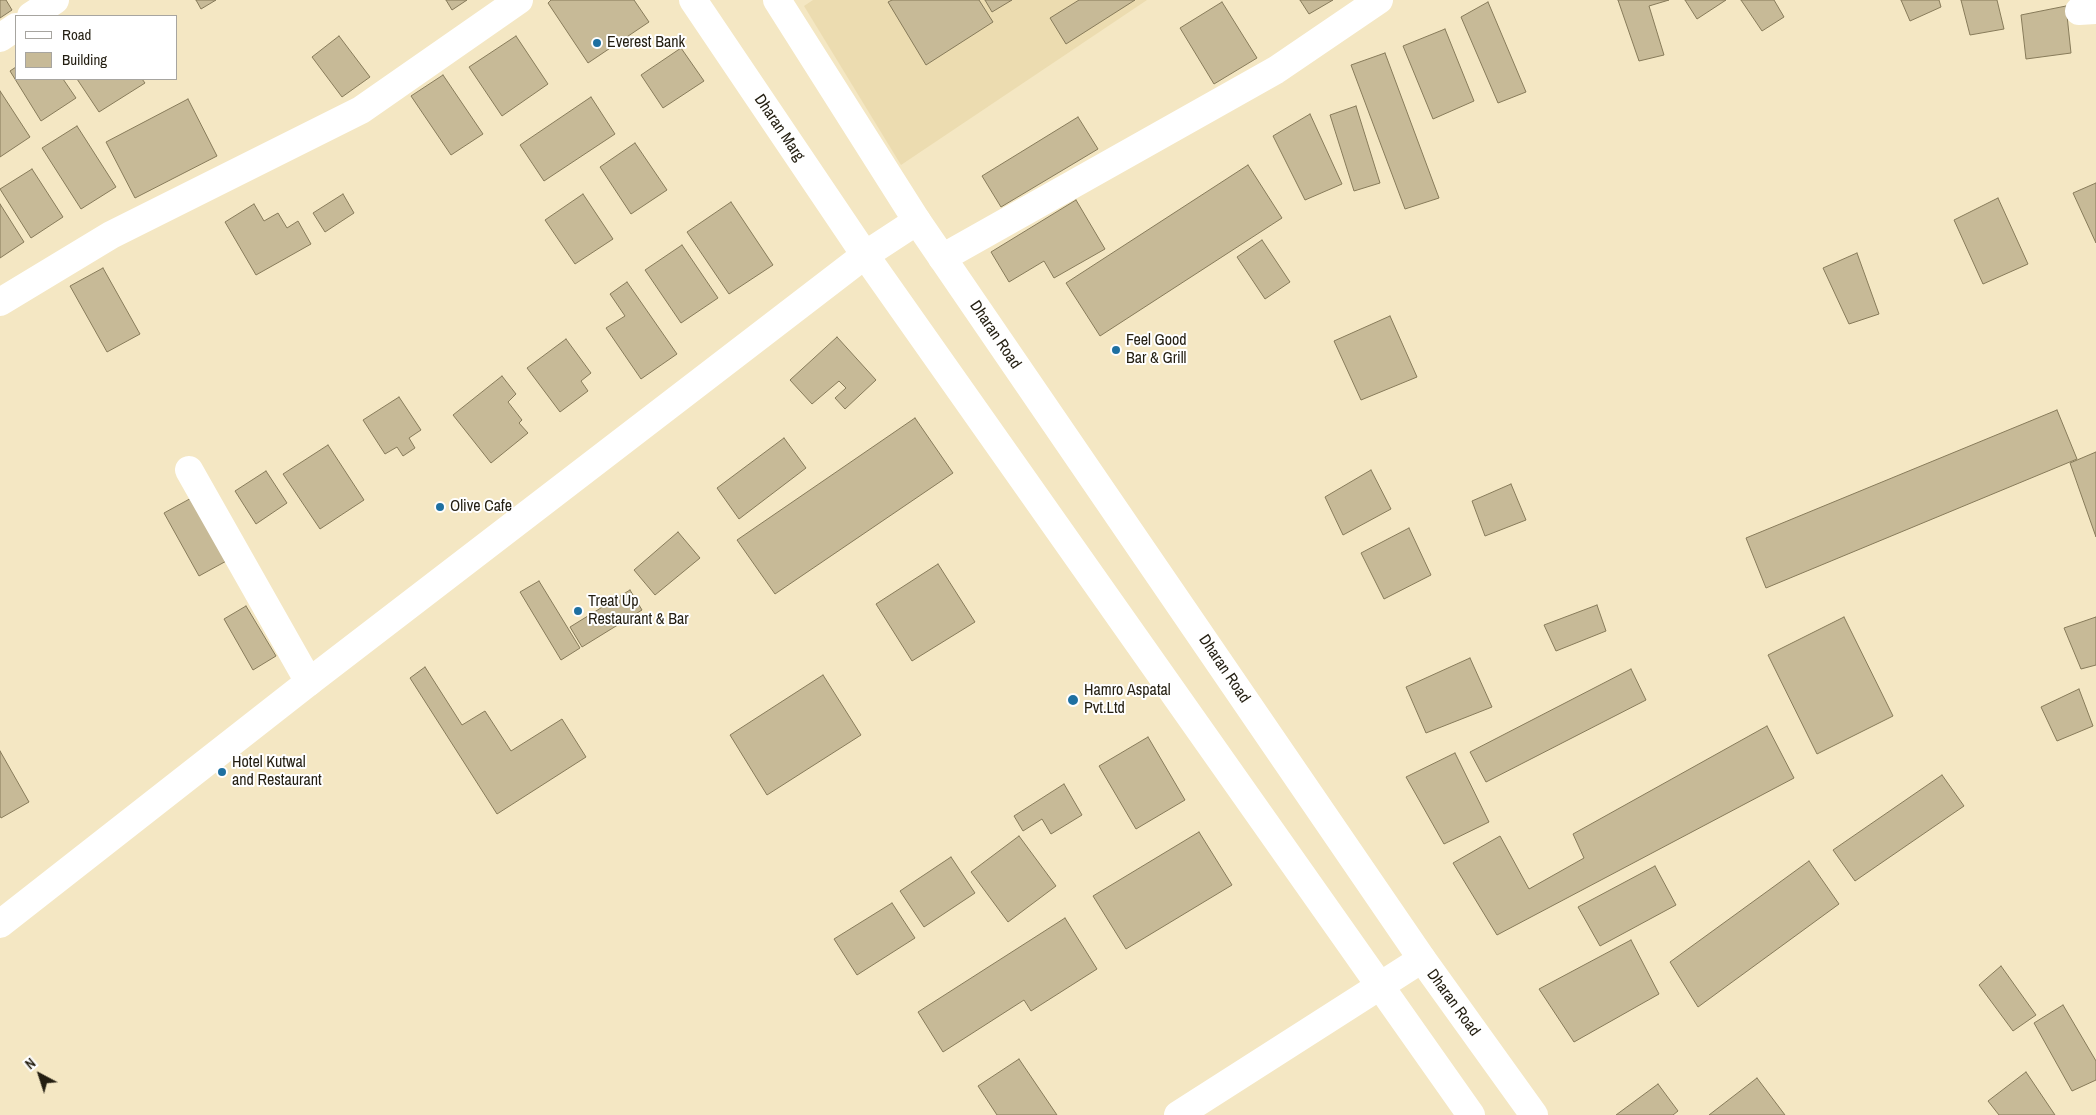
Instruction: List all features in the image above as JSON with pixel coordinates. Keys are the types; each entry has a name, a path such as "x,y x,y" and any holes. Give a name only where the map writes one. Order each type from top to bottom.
{"main road":[{"path":"32,15 55,0"},
{"path":"0,302 111,235 361,110 519,0"},
{"name":"Dharan Marg","path":"693,0 865,256"},
{"path":"0,924 309,682 865,256 917,220 777,0"},
{"path":"942,258 1276,70 1379,0"},
{"path":"0,38 15,28"},
{"name":"Dharan Road","path":"917,220 1422,958 1534,1115"},
{"path":"865,256 1471,1115"},
{"path":"189,470 309,682"},
{"path":"1178,1115 1422,958"}],"shaded area":[{"path":"813,0 1147,0 901,165 804,6"}],"building":[{"path":"0,0 6,0 12,10 0,18"},
{"path":"196,0 216,0 201,9"},
{"path":"446,0 467,0 452,10"},
{"name":"Everest Bank","path":"551,0 634,0 649,22 588,63 548,3"},
{"path":"892,0 979,0 993,22 926,65 888,2"},
{"path":"985,0 1012,0 992,12"},
{"path":"1079,0 1135,0 1066,44 1050,18"},
{"path":"1300,0 1333,0 1309,14"},
{"path":"1618,0 1669,0 1649,6 1664,55 1639,61"},
{"path":"1685,0 1726,0 1697,19"},
{"path":"1741,0 1774,0 1784,17 1762,31"},
{"path":"1901,0 1939,0 1941,7 1910,21"},
{"path":"1961,0 1997,0 2004,29 1970,35"},
{"path":"1222,2 1257,58 1214,84 1180,28"},
{"path":"1488,2 1526,92 1498,103 1461,17"},
{"path":"2066,6 2071,53 2026,59 2021,15"},
{"path":"1445,29 1474,101 1433,119 1403,46"},
{"path":"339,36 370,77 342,97 312,57"},
{"path":"516,36 548,84 502,116 469,67"},
{"path":"681,48 704,81 663,108 641,75"},
{"path":"1385,53 1439,198 1405,209 1351,65"},
{"path":"15,68 15,79 10,71"},
{"path":"443,75 483,134 451,155 411,96"},
{"path":"16,80 64,80 76,98 41,121"},
{"path":"78,80 143,80 145,83 99,112"},
{"path":"0,91 30,137 0,157"},
{"path":"591,97 615,134 544,181 520,145"},
{"path":"188,99 217,156 135,198 106,142"},
{"path":"1356,106 1380,183 1354,191 1330,115"},
{"path":"1310,114 1342,184 1305,200 1273,136"},
{"path":"1078,117 1098,149 1001,207 982,176"},
{"path":"77,126 116,187 81,209 42,148"},
{"path":"635,143 667,190 631,214 600,167"},
{"path":"1248,165 1282,218 1100,336 1066,283"},
{"path":"32,169 63,217 31,238 0,189"},
{"path":"2096,183 2096,243 2073,193"},
{"path":"343,194 354,213 325,232 313,213"},
{"path":"583,194 613,239 575,264 545,220"},
{"path":"1998,198 2028,264 1983,284 1954,220"},
{"path":"1076,200 1105,249 1054,278 1044,261 1009,282 991,252"},
{"path":"731,202 773,265 729,294 687,232"},
{"path":"0,204 24,242 0,258"},
{"path":"254,204 264,221 278,213 287,228 298,221 311,244 256,275 225,222"},
{"path":"1262,240 1290,282 1265,299 1237,257"},
{"path":"682,245 718,298 681,323 645,270"},
{"path":"1857,253 1879,314 1849,324 1823,268"},
{"path":"103,268 140,334 107,352 70,286"},
{"path":"627,282 677,354 641,379 606,328 625,316 610,294"},
{"path":"1390,316 1417,377 1361,400 1334,341"},
{"path":"837,337 876,380 845,409 835,398 846,388 839,381 812,404 790,380"},
{"path":"566,339 591,373 581,381 588,391 560,412 527,368"},
{"path":"502,376 516,394 508,402 522,420 519,423 528,433 491,463 453,415"},
{"path":"399,397 421,430 409,438 415,448 403,456 397,447 385,454 363,420"},
{"path":"2057,410 2077,459 1766,588 1746,538"},
{"path":"915,418 953,473 775,594 737,540"},
{"path":"784,438 806,468 739,519 717,488"},
{"path":"328,445 364,500 320,529 283,474"},
{"path":"2096,452 2096,537 2070,463"},
{"path":"1371,470 1391,509 1343,535 1325,497"},
{"path":"266,471 287,503 256,524 235,491"},
{"path":"1511,484 1526,520 1485,536 1472,501"},
{"path":"195,496 230,559 199,576 164,513"},
{"path":"1409,528 1431,575 1384,599 1361,553"},
{"path":"678,532 700,558 655,595 634,570"},
{"path":"938,564 975,622 912,661 876,604"},
{"path":"539,581 580,648 561,660 520,592"},
{"path":"630,590 642,610 582,647 570,627"},
{"path":"1597,605 1606,631 1556,651 1544,625"},
{"path":"246,606 276,656 253,670 224,619"},
{"path":"1844,617 1893,716 1817,754 1768,655"},
{"path":"2096,617 2096,665 2081,669 2064,628"},
{"path":"1470,658 1492,707 1426,733 1406,687"},
{"path":"425,667 462,725 485,711 511,751 562,719 586,757 497,814 410,678"},
{"path":"1631,669 1646,700 1486,782 1470,752"},
{"path":"823,675 861,735 767,795 730,735"},
{"path":"2079,689 2093,726 2057,741 2041,707"},
{"path":"1767,726 1794,778 1497,935 1453,863 1500,836 1529,889 1584,858 1573,834"},
{"path":"1148,737 1185,800 1136,829 1099,766"},
{"path":"0,751 29,802 1,818 0,816"},
{"path":"1455,753 1489,822 1444,844 1406,777"},
{"path":"1942,775 1964,806 1855,881 1833,850"},
{"path":"1064,784 1082,815 1051,834 1042,819 1023,831 1014,816"},
{"path":"1199,832 1232,885 1126,949 1093,896"},
{"path":"1019,836 1056,886 1008,922 971,872"},
{"path":"951,857 975,893 924,927 900,891"},
{"path":"1809,861 1839,904 1698,1007 1670,962"},
{"path":"1655,866 1676,905 1600,946 1578,907"},
{"path":"892,903 915,938 857,975 834,939"},
{"path":"1065,918 1097,969 1031,1011 1024,1000 943,1052 918,1012"},
{"path":"1631,940 1659,994 1574,1042 1539,989"},
{"path":"2001,966 2036,1015 2013,1031 1979,985"},
{"path":"2063,1005 2096,1061 2096,1080 2072,1091 2034,1023"},
{"path":"1019,1059 1057,1115 997,1115 978,1086"},
{"path":"2026,1072 2055,1115 1999,1115 1988,1101"},
{"path":"1757,1078 1785,1115 1709,1115"},
{"path":"1658,1084 1678,1111 1673,1115 1616,1115"}],"place":[{"name":"Everest Bank","path":"597,43"},
{"name":"Feel Good Bar & Grill","path":"1116,350"},
{"name":"Olive Cafe","path":"440,507"},
{"name":"Treat Up Restaurant & Bar","path":"578,611"},
{"name":"Hamro Aspatal Pvt.Ltd","path":"1073,700"},
{"name":"Hotel Kutwal and Restaurant","path":"222,772"}]}
